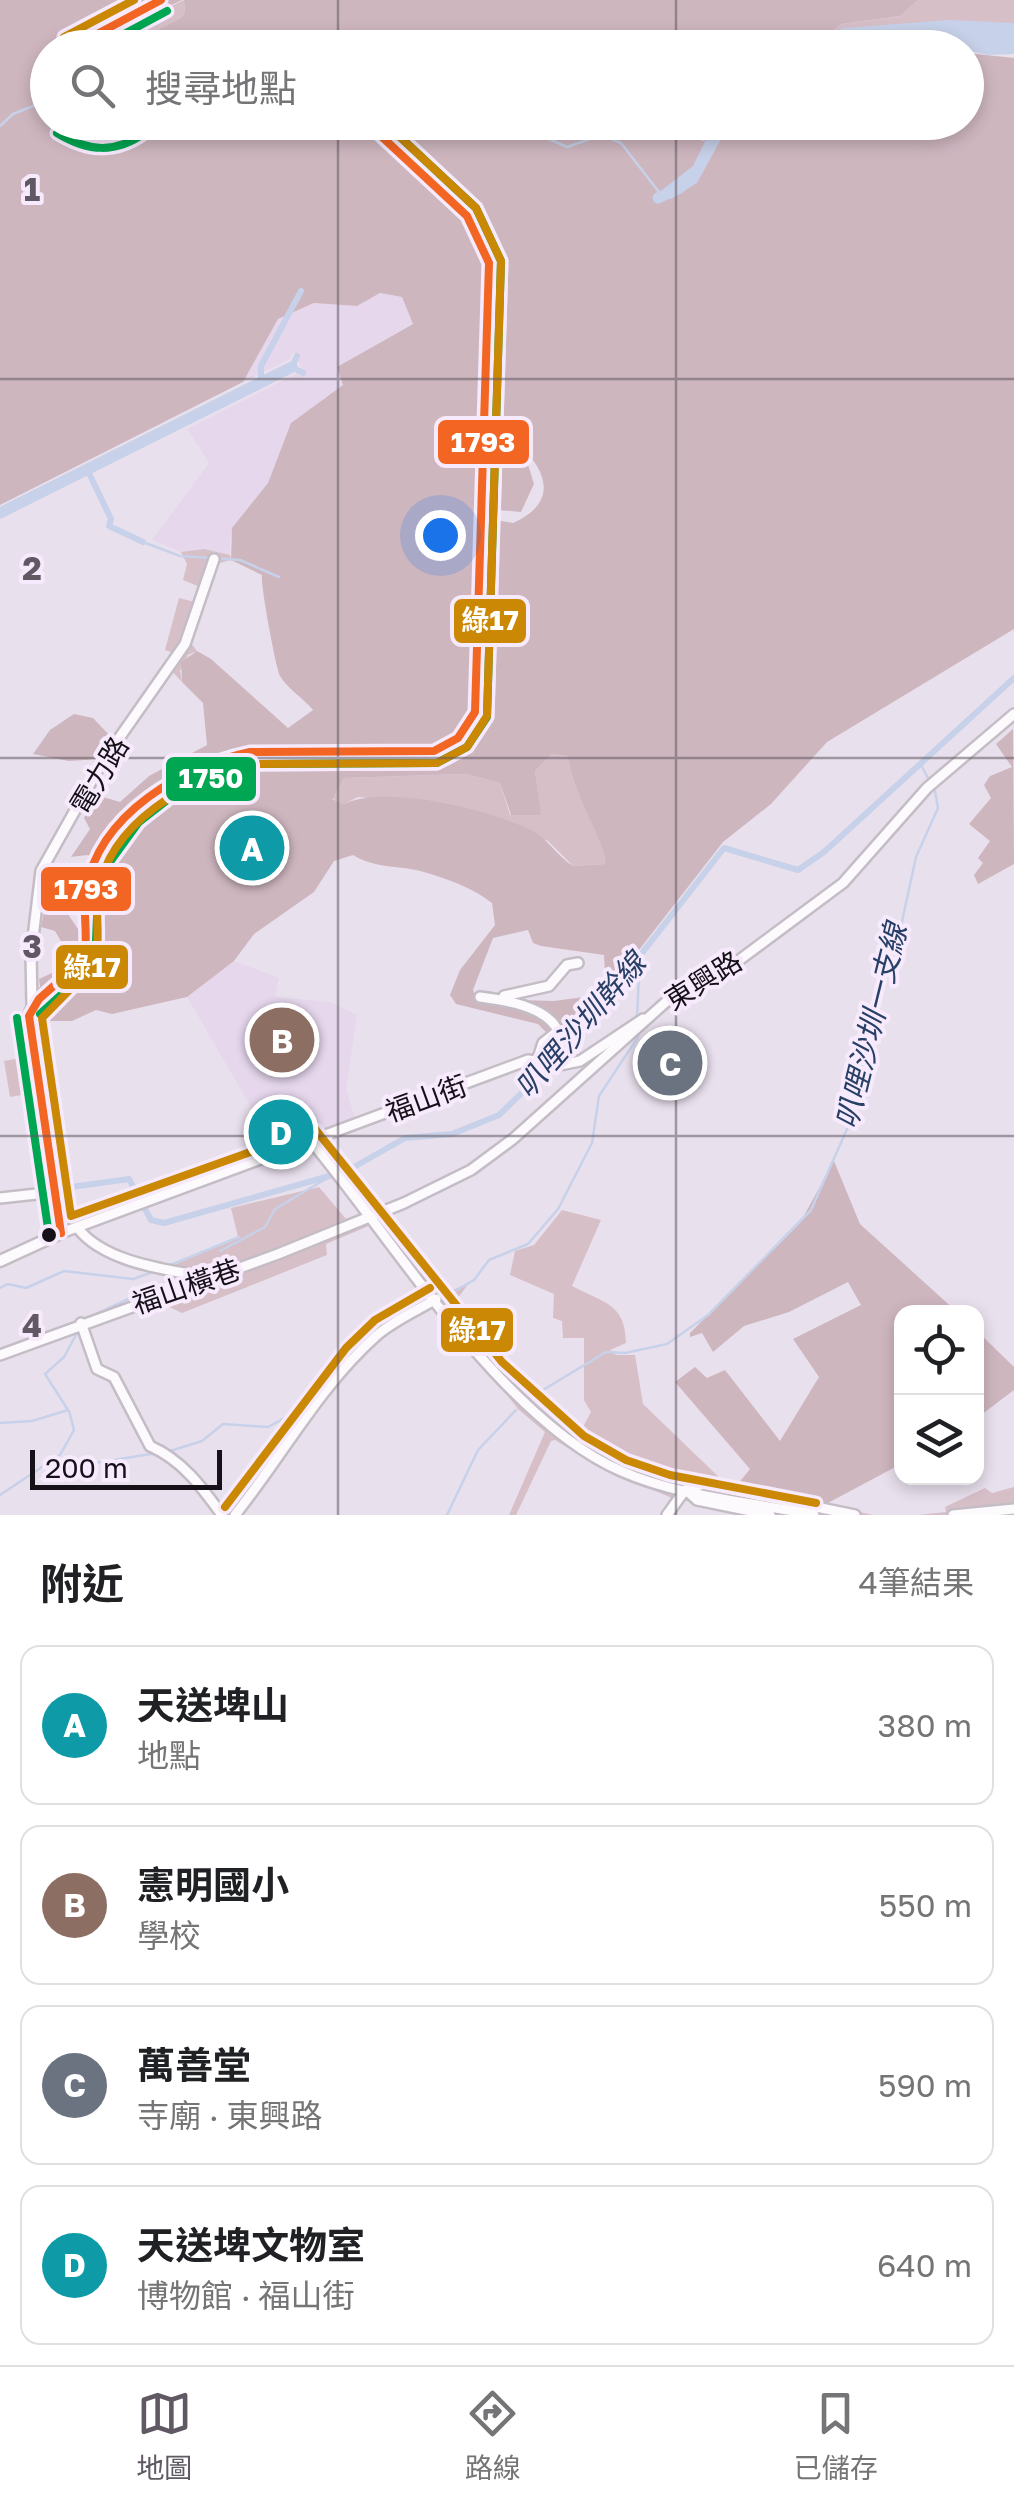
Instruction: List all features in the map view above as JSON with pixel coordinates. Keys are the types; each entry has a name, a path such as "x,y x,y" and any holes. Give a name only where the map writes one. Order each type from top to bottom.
{"main road":[{"path":"104,30 162,0"},
{"path":"0,1262 60,1234 30,1042 32,1005 84,959 88,882 122,818 145,799 223,756 250,752 434,751 458,738 475,712 489,263 467,216 385,140"}],"street":[{"name":"電力路","path":"32,1005 31,954 41,870 101,764 185,644 214,559"},
{"name":"東興路","path":"371,1215 450,1182 497,1152 636,1033 647,1016 749,953 844,883 927,788 1014,714"},
{"path":"537,1061 543,1044 554,1036 557,1026 511,1001 486,997 549,986 566,966 578,963"},
{"name":"福山街","path":"60,1234 528,1060 555,1065 590,1056 647,1016"},
{"path":"311,1141 510,1390 551,1430 623,1472 685,1490 814,1515"},
{"path":"0,1198 55,1192"},
{"name":"福山橫巷","path":"0,1354 371,1215"},
{"path":"77,1227 97,1245 209,1278"},
{"path":"178,1289 182,1273"},
{"path":"235,1515 274,1466 314,1402 348,1365 378,1335 436,1299"},
{"path":"80,1323 97,1369 114,1377 150,1446 165,1450 186,1470 222,1515"},
{"path":"667,1515 685,1490 704,1484 856,1515"},
{"path":"685,1490 696,1500 770,1515"},
{"path":"953,1515 1014,1510"}],"shaded area":[{"path":"0,0 182,0 119,30 30,30 30,140 984,140 984,55 1014,58 1014,629 827,742 771,804 723,842 606,993 604,955 541,946 533,943 528,930 493,938 473,990 477,999 554,1001 605,994 576,1031 547,1033 538,1024 456,1004 450,995 460,970 495,925 492,903 442,878 370,863 353,855 334,861 314,892 254,934 234,961 187,997 112,1014 96,1010 72,1021 45,1021 39,979 54,972 66,950 55,931 41,927 49,886 82,935 85,955 93,955 96,883 104,861 87,855 71,857 90,829 84,818 96,795 120,802 149,776 207,745 203,703 182,682 181,662 197,651 211,659 288,728 313,710 280,676 262,575 231,560 232,528 268,483 291,423 343,385 337,367 413,324 402,297 380,293 357,306 314,303 278,319 243,382 0,505","holes":["509,435 538,468 543,492 539,503 513,523 496,520 498,510 521,512 534,484 526,458 505,441","552,754 568,756 605,864 573,866 533,831 466,808 411,798 362,799 344,804 332,799 344,778 466,774 500,783 511,815 541,815 535,771"]},
{"path":"184,0 185,13 159,30 122,30"},
{"path":"184,0 918,0 900,16 841,24 835,30 158,30 185,13"},
{"path":"918,0 1014,0 1014,25 971,30 835,30 841,24 900,16"},
{"path":"380,293 402,297 413,323 337,367 343,385 291,423 268,483 230,538 230,555 204,549 181,552 152,540 209,463 187,429 303,370 293,352 290,359 243,382 278,319 315,303 357,306"},
{"path":"204,549 230,555 231,560 216,564 190,642 197,651 188,655 180,671 182,682 165,664 173,653 165,650 179,598 195,602 200,587 183,580 187,564 181,552"},
{"path":"74,714 93,718 113,739 100,759 69,761 33,754 50,730"},
{"path":"1013,729 1014,864 978,884 974,875 983,863 978,858 990,841 969,824 991,798 984,785 990,776 1012,767 996,744"},
{"path":"552,754 568,756 605,864 573,866 548,841 474,810 358,797 344,804 331,798 344,778 466,774 500,783 510,815 540,814 535,771"},
{"path":"145,875 169,883 168,905 146,909"},
{"path":"234,961 279,978 275,997 331,1002 357,1015 346,1089 355,1118 302,1136 295,1118 262,1126 187,997"},
{"path":"20,1058 27,1094 10,1097 4,1061"},
{"path":"834,1161 860,1224 949,1305 894,1305 894,1468 826,1504 737,1485 750,1469 675,1382 695,1367 707,1378 725,1370 780,1441 819,1377 793,1339 861,1305 848,1282 789,1312 744,1326 713,1352 702,1333 690,1337 690,1333 800,1223"},
{"path":"319,1187 346,1219 361,1213 371,1225 326,1244 327,1255 182,1313 161,1303 174,1265 238,1237 231,1208"},
{"path":"562,1210 601,1220 572,1286 611,1306 622,1320 626,1343 610,1350 616,1355 635,1355 643,1404 723,1481 873,1515 753,1515 682,1500 670,1515 663,1515 674,1499 598,1466 555,1440 551,1441 516,1515 509,1515 545,1432 518,1409 414,1276 422,1269 443,1294 469,1283 454,1303 473,1338 531,1402 586,1446 592,1439 582,1429 591,1412 584,1400 584,1338 563,1338 562,1321 553,1318 554,1294 510,1275 515,1251 534,1245"},
{"path":"984,1338 1014,1367 1014,1390 984,1413"},
{"path":"1014,1487 1014,1515 918,1515 946,1512 945,1507 985,1488 992,1493"}],"water":[{"path":"949,20 1014,23 1014,54 984,54 984,30 840,30"},
{"path":"706,140 721,140 697,183 671,199 662,190 693,166"}],"waterway":[{"path":"0,126 13,114 30,107"},
{"path":"551,140 567,147 587,140"},
{"path":"614,140 621,143 662,196"},
{"path":"658,198 680,188"},
{"path":"261,382 261,366 301,291"},
{"path":"292,367 297,356"},
{"path":"292,367 303,373"},
{"path":"0,513 292,367"},
{"path":"87,469 111,519 109,526 143,542"},
{"path":"143,542 180,556 240,560 279,577"},
{"name":"叭哩沙圳幹線","path":"71,1187 129,1179 151,1220 164,1223 347,1171 405,1138 452,1134 499,1115 568,1048 724,848 798,870 824,852 1014,678"},
{"name":"叭哩沙圳一支線","path":"921,765 928,778"},
{"name":"叭哩沙圳一支線","path":"528,1399 606,1352 625,1353 667,1344 708,1315 811,1210 852,1118 871,1013 901,926 916,857 938,808 935,791"},
{"path":"637,1017 640,954"},
{"path":"441,1299 474,1280 489,1260 528,1244 558,1209 592,1143 599,1096 638,1037 638,1030"},
{"path":"220,1251 265,1227 275,1209 329,1177"},
{"path":"168,1266 239,1237"},
{"path":"0,1288 8,1284 26,1288 64,1271 133,1279 153,1272"},
{"path":"81,1321 176,1277"},
{"path":"0,1423 32,1421 68,1410 45,1374 64,1357 78,1331"},
{"path":"170,1451 202,1441 223,1424 268,1427 305,1407"},
{"name":"叭哩沙圳一支線","path":"447,1515 478,1450 516,1410"},
{"path":"0,1495 60,1455 74,1430 69,1411"},
{"path":"258,1491 288,1449"},
{"path":"55,1458 58,1469 157,1453"}],"transit line":[{"name":"綠17","path":"77,30 134,0"},
{"name":"1793","path":"105,30 161,0"},
{"name":"1750","path":"132,30 167,11"},
{"name":"1750","path":"72,140 102,148 133,140"},
{"name":"1793","path":"61,1233 29,1016 39,999 84,959 86,889 94,862 108,838 148,798 172,782 224,759 250,752 434,751 458,738 475,712 489,263 467,216 385,140"},
{"name":"1750","path":"40,1014 95,964 98,893 110,862 139,822 180,790 251,764 437,763 467,747 487,717 501,261 476,208 403,140"},
{"name":"綠17","path":"403,140 476,208 501,261 487,716 467,747 437,763 251,764 227,771 155,808 118,845 105,868 98,894 95,964 42,1018 71,1216 315,1129 502,1362 584,1436 626,1460 670,1475 816,1503"},
{"name":"1750","path":"17,1018 49,1235"},
{"name":"綠17","path":"225,1507 346,1348 375,1320 430,1288"}],"place":[{"name":"天送埤山","path":"252,848"},
{"name":"憲明國小","path":"282,1040"},
{"name":"萬善堂","path":"670,1063"},
{"name":"天送埤文物室","path":"281,1132"}]}
